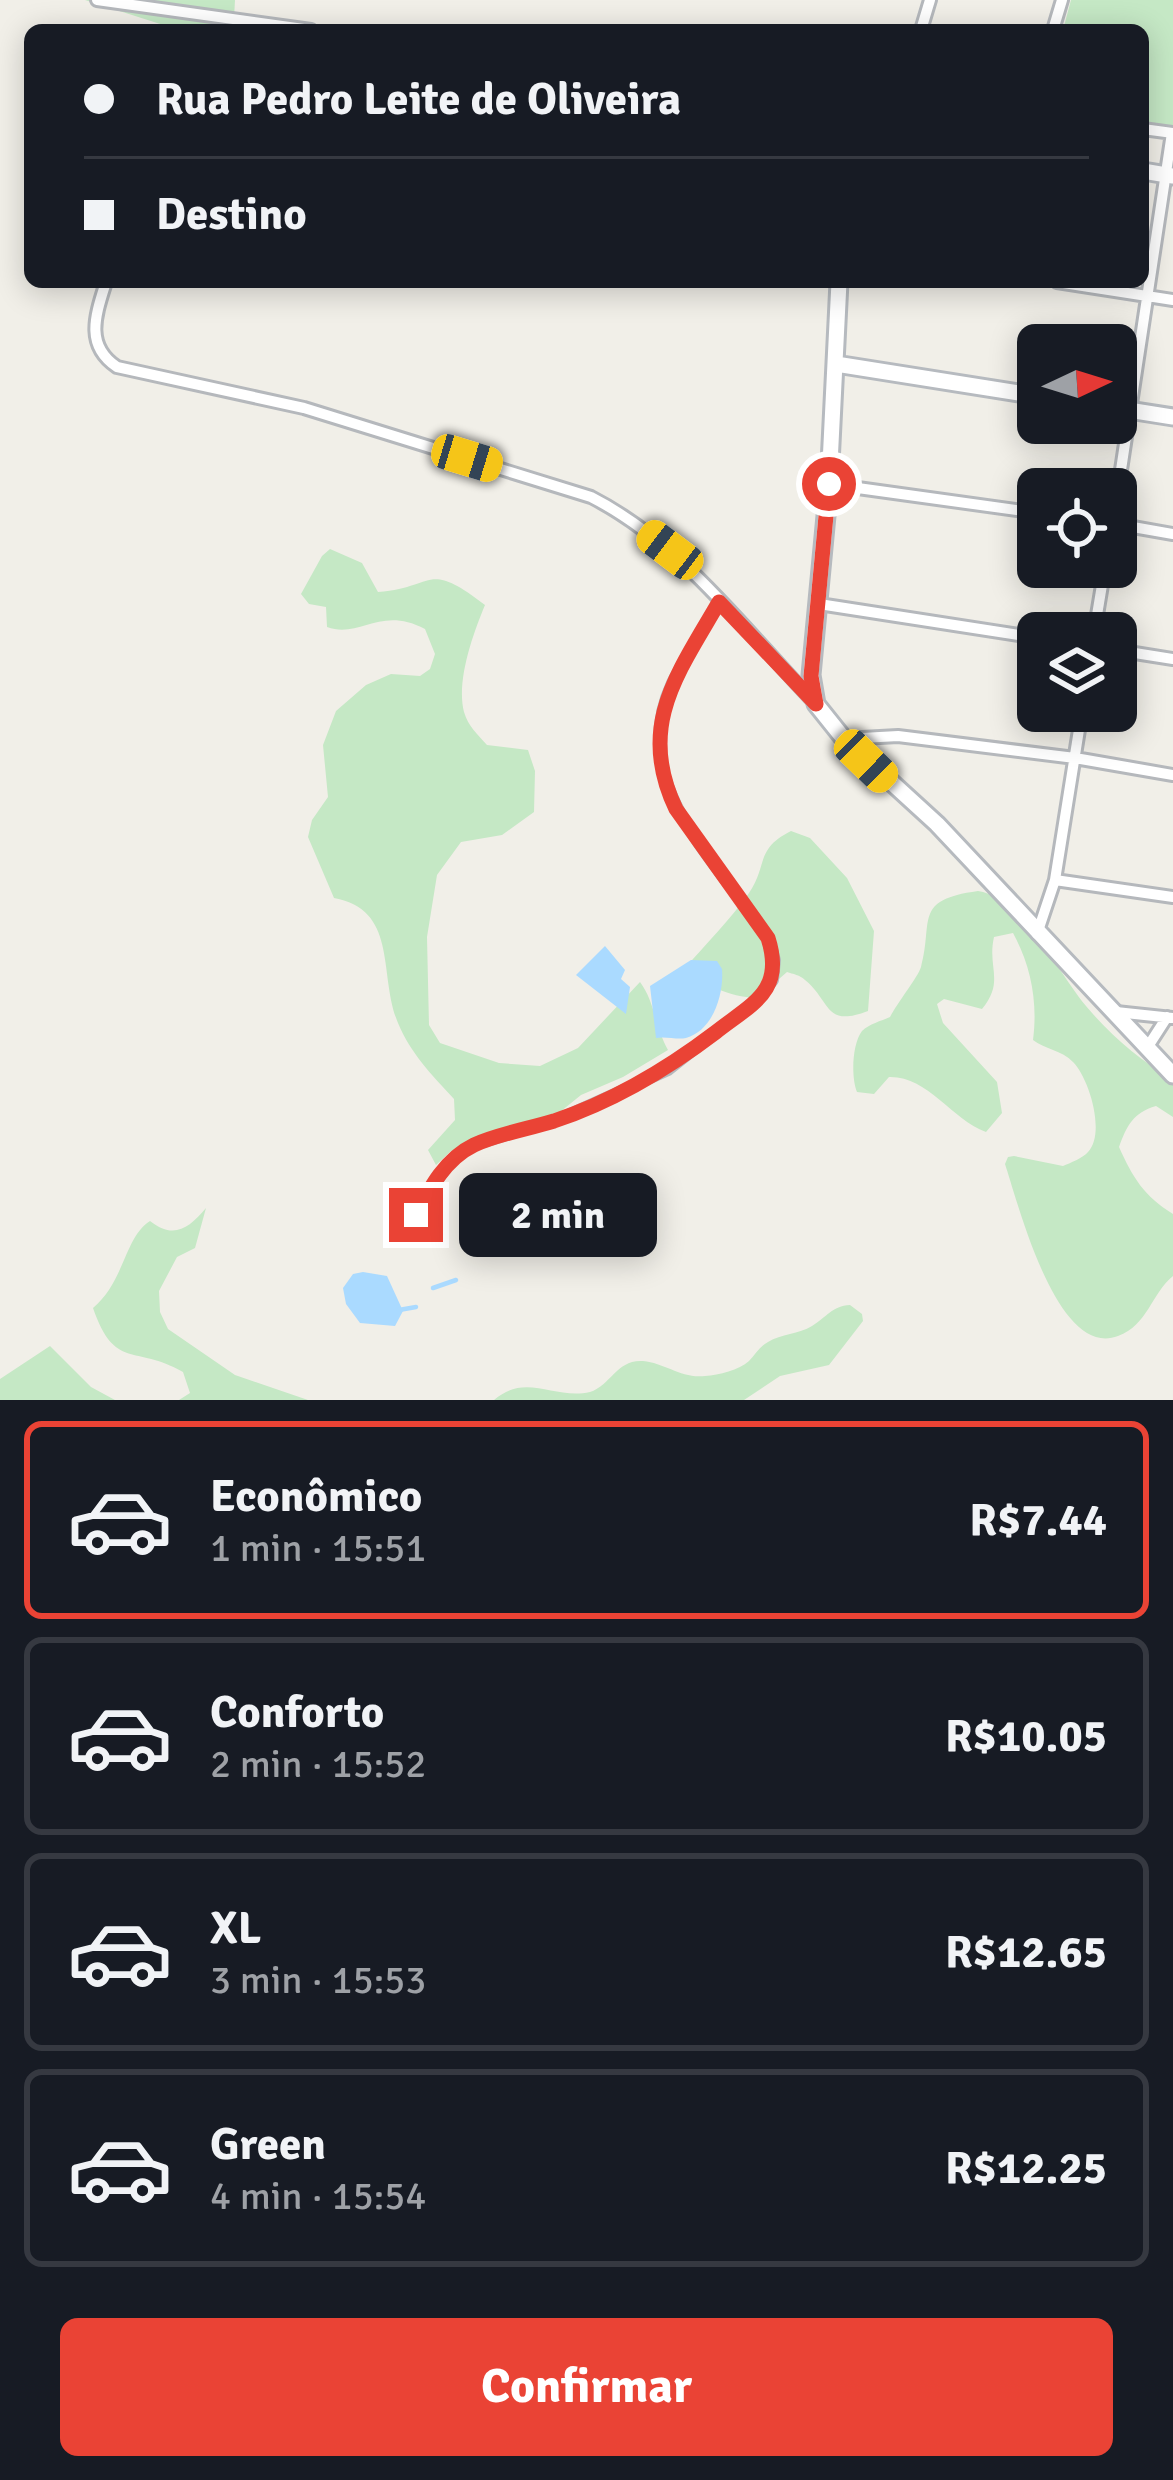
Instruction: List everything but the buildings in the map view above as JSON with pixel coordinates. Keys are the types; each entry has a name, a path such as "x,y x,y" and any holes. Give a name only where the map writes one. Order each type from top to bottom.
{"street":[{"path":"97,0 265,24"},
{"path":"179,24 182,13"},
{"path":"1149,277 1170,176 1173,133"},
{"path":"105,288 94,335 104,358 117,367 304,408 591,497 619,512 670,550 816,704 844,740 937,824 1173,1075"},
{"path":"816,704 811,676 829,484 839,288"},
{"path":"1095,288 1173,300"},
{"path":"1137,339 1147,288"},
{"path":"836,364 1017,393"},
{"path":"1137,412 1173,417"},
{"path":"829,484 1017,510"},
{"path":"1137,528 1173,534"},
{"path":"819,604 1017,635"},
{"path":"1137,653 1173,658"},
{"path":"1037,934 1055,880 1079,732"},
{"path":"844,740 898,736 1173,775"},
{"path":"1055,880 1173,897"},
{"path":"1116,1012 1170,1017"},
{"path":"1147,1048 1170,1017"}],"lane":[{"path":"416,1215 451,1160 474,1145 559,1119 668,1070 760,998 773,980 775,960 768,938 676,809 658,763 658,733 671,684 719,602"}],"green space":[{"path":"85,0 235,0 230,24 160,24"},
{"path":"1071,0 1173,0 1173,128 1149,125 1149,24 1065,24"},
{"path":"330,549 362,563 378,592 440,580 485,605 464,672 464,712 487,745 528,750 535,771 534,812 502,835 461,842 437,875 427,937 429,1025 440,1043 499,1063 540,1066 578,1048 640,982 668,1050 581,1095 560,1112 451,1151 436,1165 428,1150 455,1120 454,1099 415,1054 398,1023 378,930 355,905 334,898 308,837 312,820 328,797 323,745 336,711 366,685 391,674 420,676 430,669 435,654 425,629 409,623 395,620 350,629 327,627 326,607 309,604 301,594"},
{"path":"791,831 810,838 847,878 874,931 868,1011 836,1014 805,980 787,972 757,998 718,989 684,969 749,893 772,844"},
{"path":"978,891 1009,907 1096,1017 1126,1047 1173,1080 1173,1117 1156,1106 1142,1112 1128,1126 1119,1147 1140,1185 1173,1214 1173,1276 1136,1325 1118,1336 1096,1337 1076,1325 1059,1302 1030,1242 1005,1164 1014,1156 1063,1166 1088,1152 1096,1132 1090,1092 1079,1070 1064,1055 1033,1040 1032,985 1013,933 994,937 993,990 982,1009 944,999 937,1004 943,1023 997,1082 1002,1113 986,1132 916,1083 889,1077 874,1094 857,1092 856,1044 868,1026 890,1017 916,977 934,907"},
{"path":"206,1208 195,1248 177,1257 159,1291 160,1312 168,1329 235,1375 308,1400 179,1400 190,1393 183,1372 118,1349 101,1328 93,1308 112,1285 141,1229 150,1221 166,1230 181,1229"},
{"path":"850,1305 862,1314 863,1321 829,1365 780,1376 744,1400 494,1400 529,1387 590,1392 634,1361 697,1376 722,1373 745,1364 768,1342 807,1329"},
{"path":"50,1346 91,1387 115,1400 0,1400 0,1379"}],"water":[{"path":"605,946 625,970 621,979 630,987 626,1014 576,975"},
{"path":"691,960 717,961 722,969 715,1010 696,1034 656,1038 650,986"},
{"path":"353,1274 387,1276 403,1311 395,1326 360,1323 346,1304 343,1288"}],"waterway":[{"path":"433,1288 456,1280"},
{"path":"399,1310 416,1307"}],"route":[{"path":"416,1215 451,1160 474,1145 559,1119 668,1070 760,998 773,980 775,960 768,938 665,787 658,763 658,733 671,684 719,602 816,704 811,676 829,484"}]}
